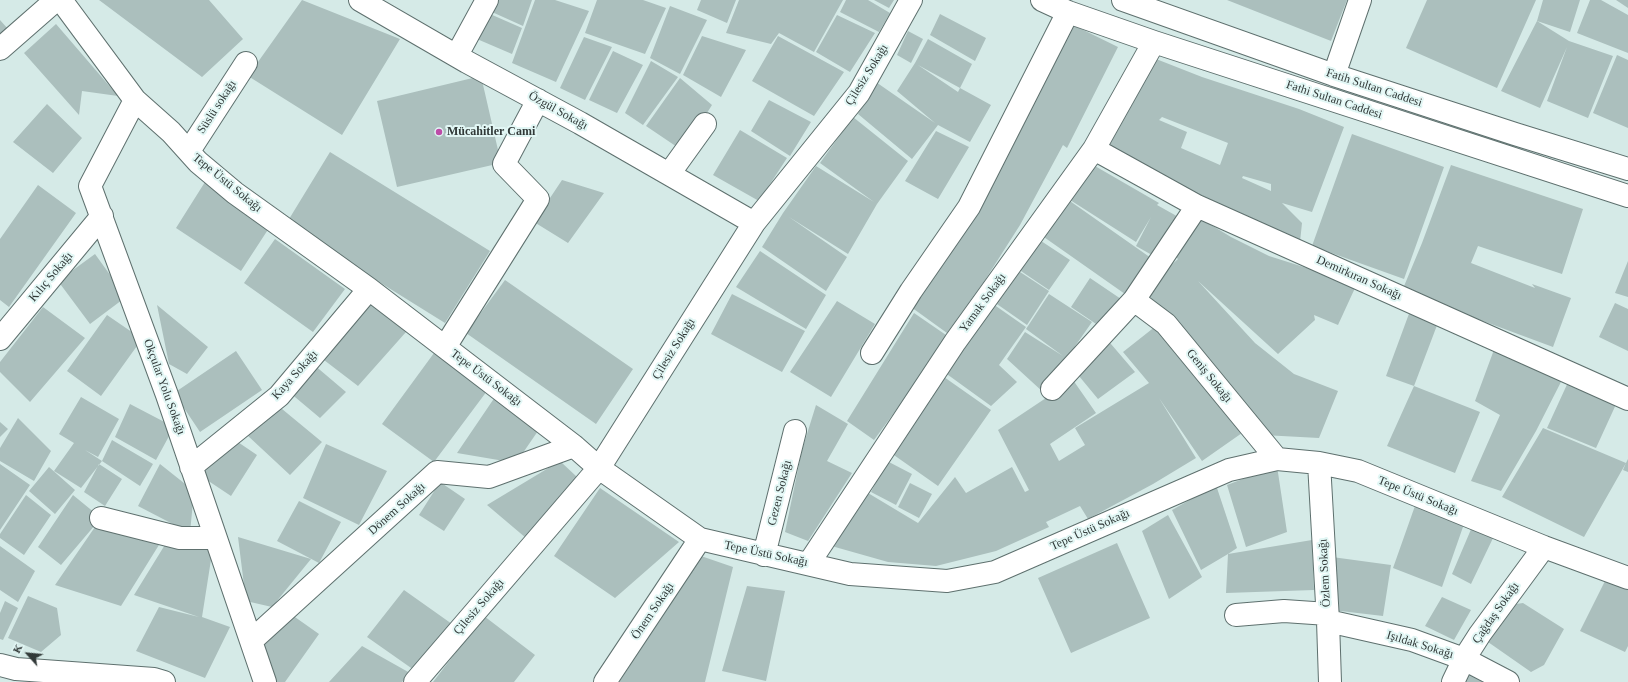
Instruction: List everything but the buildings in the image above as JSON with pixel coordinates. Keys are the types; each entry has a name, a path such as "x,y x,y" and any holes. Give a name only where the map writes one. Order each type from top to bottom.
{"street":[{"path":"0,49 56,0"},
{"name":"Tepe Üstü Sokağı","path":"61,0 135,100 171,132 198,162 235,193 369,289 574,446 599,468 700,539 764,555 809,563 850,574 947,581 995,572 1229,470 1277,459 1319,463 1358,471 1544,547 1628,578"},
{"name":"Özgül Sokağı","path":"360,0 754,223"},
{"path":"457,55 487,0"},
{"name":"Çilesiz Sokağı","path":"415,682 599,468 754,223 859,93 911,0"},
{"name":"Fathi Sultan Caddesi","path":"1042,0 1068,12 1154,42 1628,196"},
{"name":"Fatih Sultan Caddesi","path":"1123,0 1334,75 1508,132 1628,169"},
{"path":"1334,75 1360,0"},
{"path":"872,353 911,291 969,207 1068,12"},
{"name":"Yamak Sokağı","path":"809,563 955,342 1094,149 1154,42"},
{"name":"Süslü sokağı","path":"188,151 246,63"},
{"name":"Okçular Yolu Sokağı","path":"135,100 90,186 167,395 264,682"},
{"path":"445,347 538,198 504,164 538,100"},
{"path":"669,174 705,124"},
{"name":"Demirkıran Sokağı","path":"1094,149 1197,206 1628,399"},
{"path":"1052,390 1134,300 1197,206"},
{"name":"Kılıç Sokağı","path":"0,339 102,216"},
{"name":"Kaya Sokağı","path":"192,467 279,396 369,289"},
{"name":"Geniş Sokağı","path":"1134,300 1166,324 1277,459"},
{"name":"Gezen Sokağı","path":"764,555 795,431"},
{"name":"Dönem Sokağı","path":"251,641 438,472 489,477 574,446"},
{"name":"Özlem Sokağı","path":"1319,463 1328,617 1330,682"},
{"path":"101,518 180,538 215,538"},
{"name":"Önem Sokağı","path":"605,682 700,539"},
{"name":"Çağdaş Sokağı","path":"1453,682 1464,659 1480,634 1544,547"},
{"name":"Işıldak Sokağı","path":"1236,615 1284,611 1328,617 1412,640 1464,659 1508,682"},
{"path":"0,665 16,669 119,679 154,679 164,682"}],"place":[{"name":"Mücahitler Cami","path":"439,132"}]}
